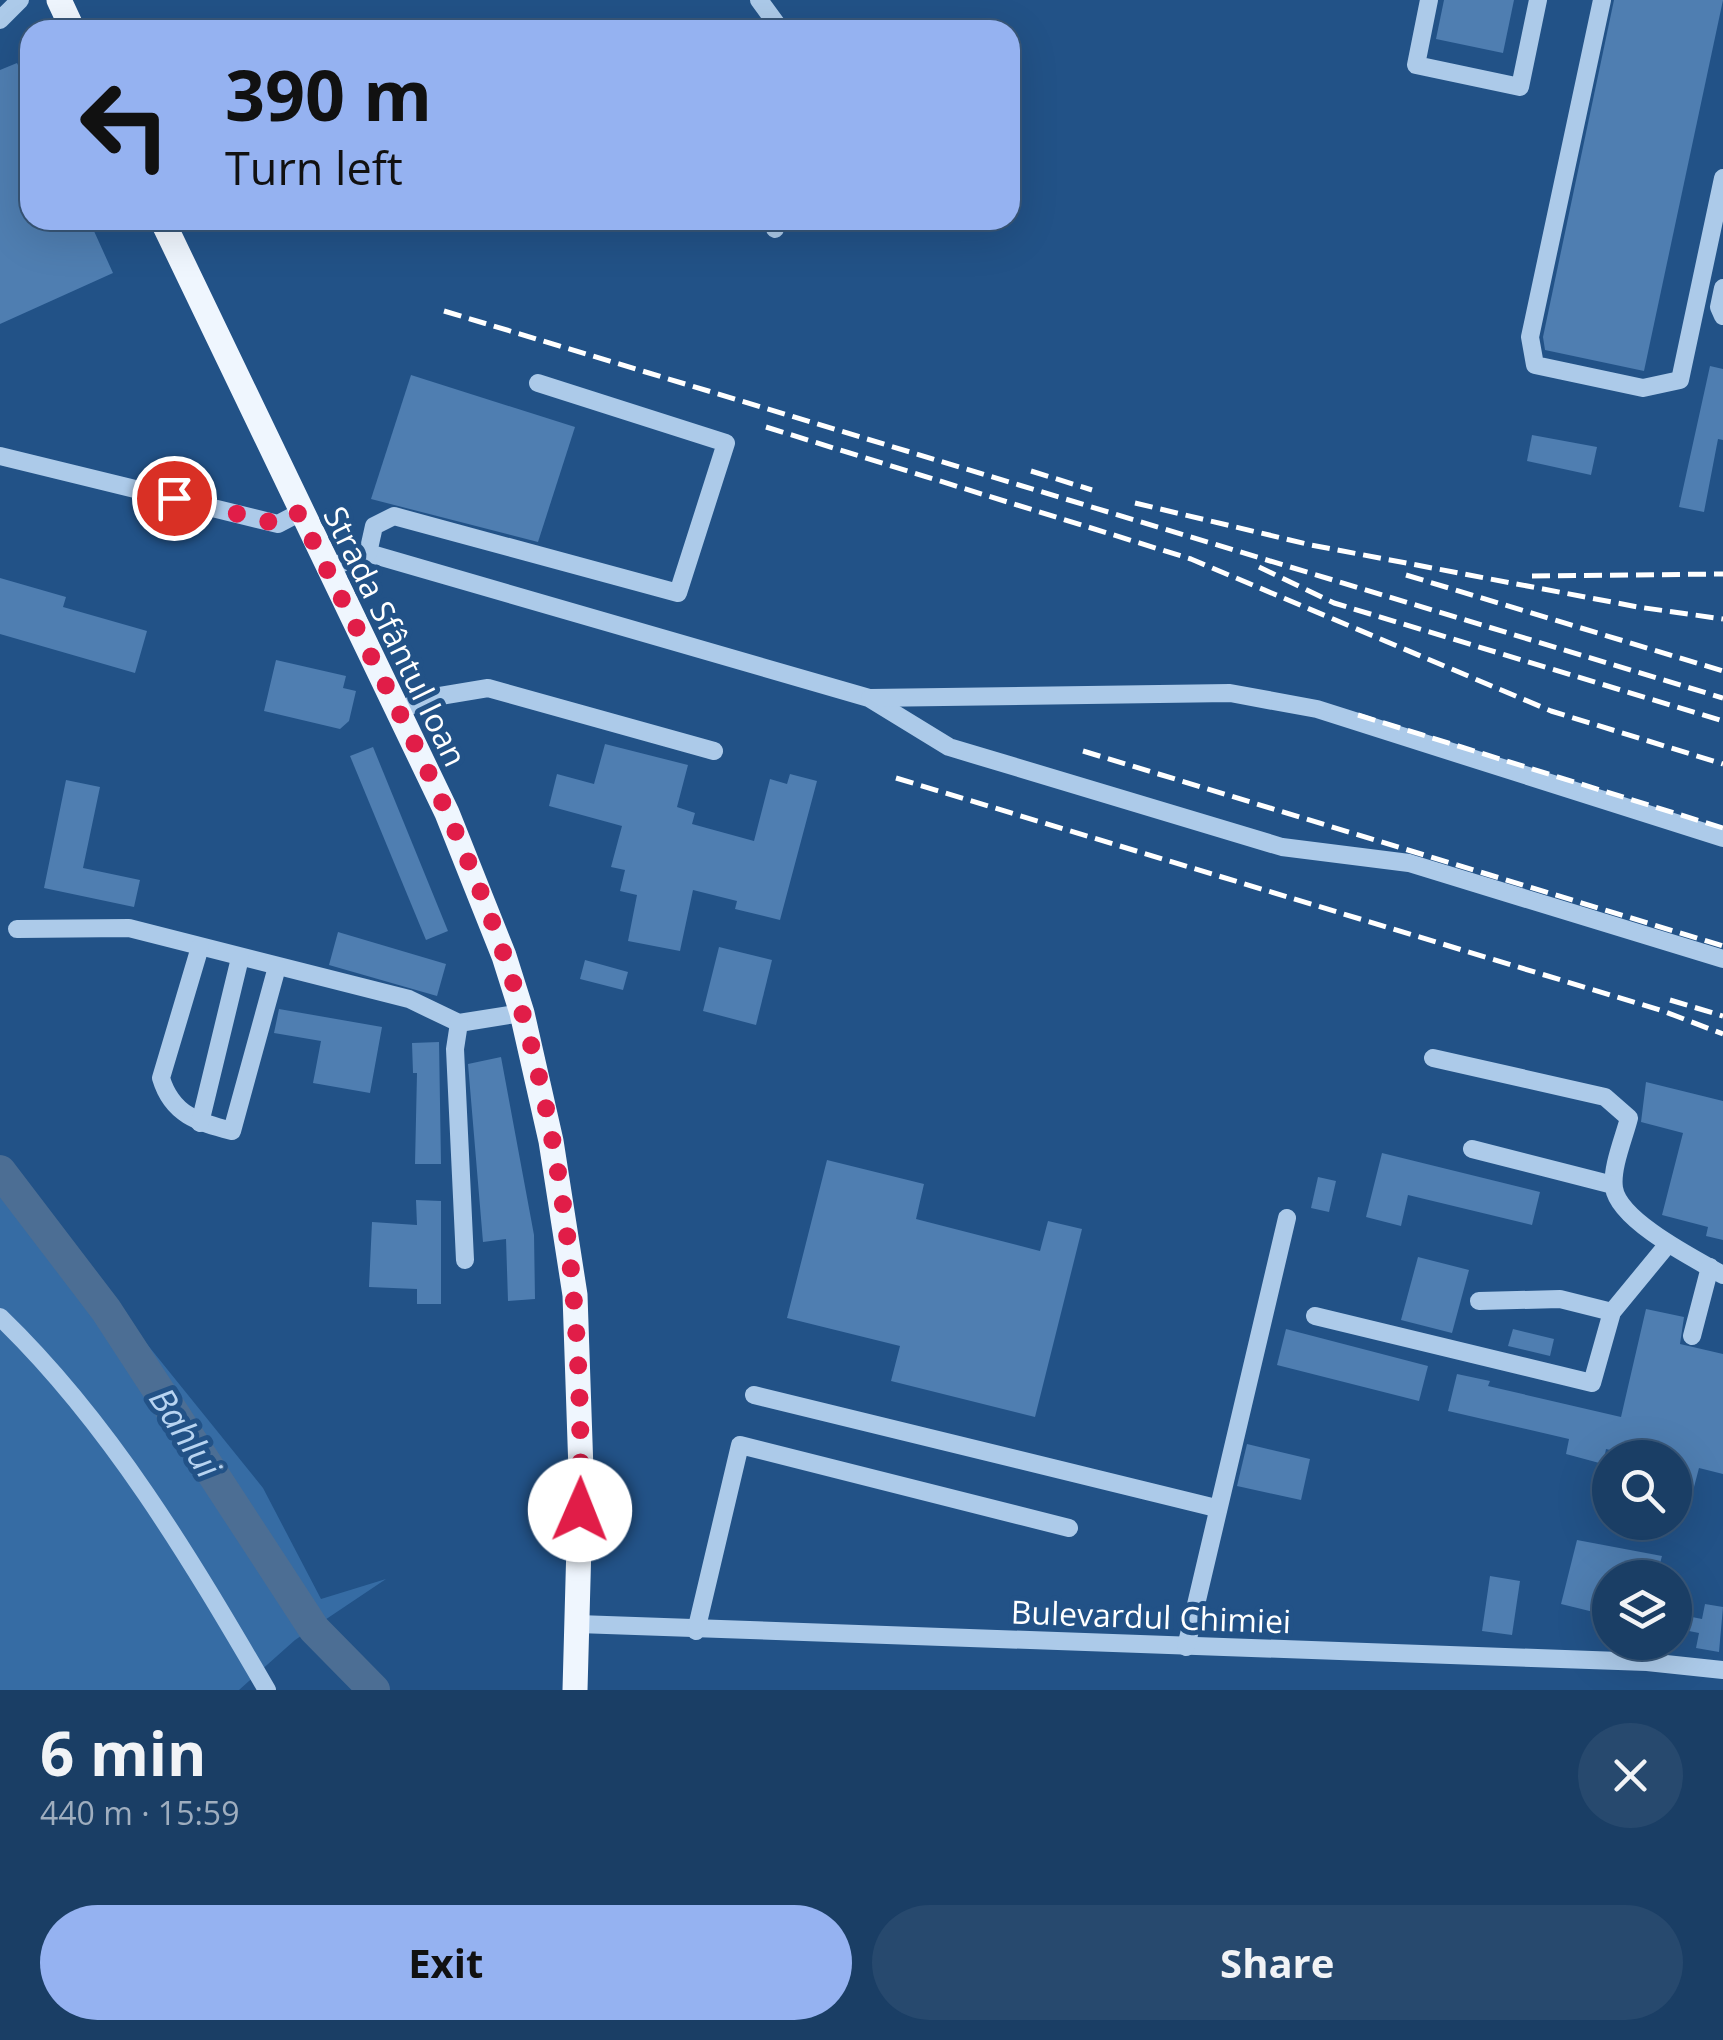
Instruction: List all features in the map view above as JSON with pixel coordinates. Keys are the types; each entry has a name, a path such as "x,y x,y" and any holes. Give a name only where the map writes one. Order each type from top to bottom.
{"main road":[{"name":"Strada Sfântul Ioan","path":"167,230 326,570 447,813 504,956 522,1013 551,1141 574,1295 581,1471 575,1690"}],"street":[{"path":"1430,0 1416,65 1520,87 1538,0"},
{"path":"1602,0 1530,337 1536,366 1643,388 1680,380 1723,178"},
{"path":"0,20 11,1"},
{"path":"1723,288 1719,306 1723,316"},
{"path":"368,553 374,526 394,516 678,593 726,443 538,382"},
{"path":"0,456 278,524 299,513"},
{"path":"326,570 368,553 869,698 949,747 1282,848 1409,863 1723,959"},
{"path":"398,714 422,699 488,688 714,751"},
{"path":"869,698 1230,693 1317,709 1723,838"},
{"path":"17,929 129,928 409,999 460,1023 522,1013"},
{"path":"200,947 161,1078 167,1099 200,1122 232,1131 277,967"},
{"path":"200,1122 240,958"},
{"path":"460,1023 454,1049 465,1260"},
{"path":"1433,1058 1605,1097 1629,1118 1613,1186 1620,1204 1668,1244 1716,1271 1692,1336"},
{"path":"1472,1150 1613,1186"},
{"path":"1186,1647 1287,1218"},
{"path":"1315,1316 1592,1384 1612,1312 1668,1244"},
{"path":"1479,1301 1560,1299 1612,1312"},
{"path":"0,1317 57,1372 190,1559 267,1690"},
{"path":"754,1394 1216,1508"},
{"path":"696,1632 740,1445 1069,1528"},
{"name":"Bulevardul Chimiei","path":"578,1624 696,1632 1646,1662 1723,1670"}],"shaded area":[{"path":"0,1162 263,1488 321,1599 386,1579 295,1640 239,1690 0,1690"}],"building":[{"path":"1444,0 1514,0 1503,53 1436,39"},
{"path":"1614,0 1723,0 1644,371 1545,350 1543,337"},
{"path":"17,63 20,69 20,230 94,230 113,273 0,324 0,70"},
{"path":"1710,366 1723,369 1723,440 1718,439 1704,512 1679,507"},
{"path":"411,375 575,427 538,542 371,499"},
{"path":"1532,435 1597,447 1591,475 1527,461"},
{"path":"0,578 66,597 63,607 147,631 135,673 0,634"},
{"path":"276,660 346,676 343,688 356,691 349,721 340,729 264,711"},
{"path":"605,744 688,765 677,807 695,813 692,824 754,841 770,779 787,784 790,774 817,781 780,920 735,909 737,901 693,890 680,951 628,941 637,895 620,891 625,870 611,867 622,826 549,806 557,774 594,784"},
{"path":"373,747 448,931 426,940 350,756"},
{"path":"66,780 100,787 83,868 140,880 134,907 44,888"},
{"path":"338,932 446,964 437,996 329,965"},
{"path":"719,947 772,960 756,1025 703,1011"},
{"path":"585,960 628,972 623,990 580,979"},
{"path":"279,1009 382,1027 370,1093 313,1083 321,1041 274,1033"},
{"path":"439,1042 441,1164 415,1164 417,1073 413,1073 412,1043"},
{"path":"501,1057 534,1235 535,1299 508,1301 506,1239 483,1242 468,1064"},
{"path":"1646,1082 1723,1101 1723,1240 1706,1236 1708,1227 1662,1215 1683,1133 1641,1122"},
{"path":"1382,1153 1540,1192 1532,1225 1408,1195 1401,1226 1366,1217"},
{"path":"827,1160 924,1184 916,1219 1040,1251 1048,1221 1082,1229 1035,1417 891,1381 900,1346 787,1318"},
{"path":"1318,1177 1336,1181 1329,1212 1311,1208"},
{"path":"416,1200 441,1201 441,1304 417,1304 417,1289 369,1287 372,1222 417,1225"},
{"path":"1418,1257 1469,1270 1452,1333 1401,1320"},
{"path":"1646,1309 1684,1317 1680,1344 1723,1354 1723,1474 1699,1468 1692,1495 1692,1440 1592,1440 1592,1461 1566,1454 1569,1439 1448,1411 1457,1374 1490,1381 1488,1386 1621,1417"},
{"path":"1286,1329 1428,1366 1419,1401 1277,1365"},
{"path":"1513,1329 1554,1339 1550,1356 1508,1346"},
{"path":"1247,1444 1310,1459 1301,1500 1237,1486"},
{"path":"1577,1540 1662,1556 1661,1560 1592,1560 1592,1612 1561,1604"},
{"path":"1490,1576 1520,1581 1512,1635 1482,1631"},
{"path":"1705,1604 1723,1607 1719,1652 1696,1648 1699,1633 1692,1632 1692,1617 1702,1619"}],"waterway":[{"name":"Bahlui","path":"0,1171 106,1310 314,1629 374,1690"}],"railway":[{"path":"444,311 1723,698"},
{"path":"766,427 1191,559 1551,711 1723,764"},
{"path":"1031,471 1092,490"},
{"path":"1135,503 1311,545 1638,607 1723,619"},
{"path":"1259,567 1334,603 1723,721"},
{"path":"1532,576 1723,574"},
{"path":"1406,575 1723,671"},
{"path":"1358,715 1723,828"},
{"path":"1083,751 1723,946"},
{"path":"896,778 1663,1011 1723,1034"},
{"path":"1670,1000 1723,1016"}],"route":[{"path":"174,498 278,524 299,513 447,813 504,956 522,1013 551,1141 570,1262 580,1366 580,1510"}]}
